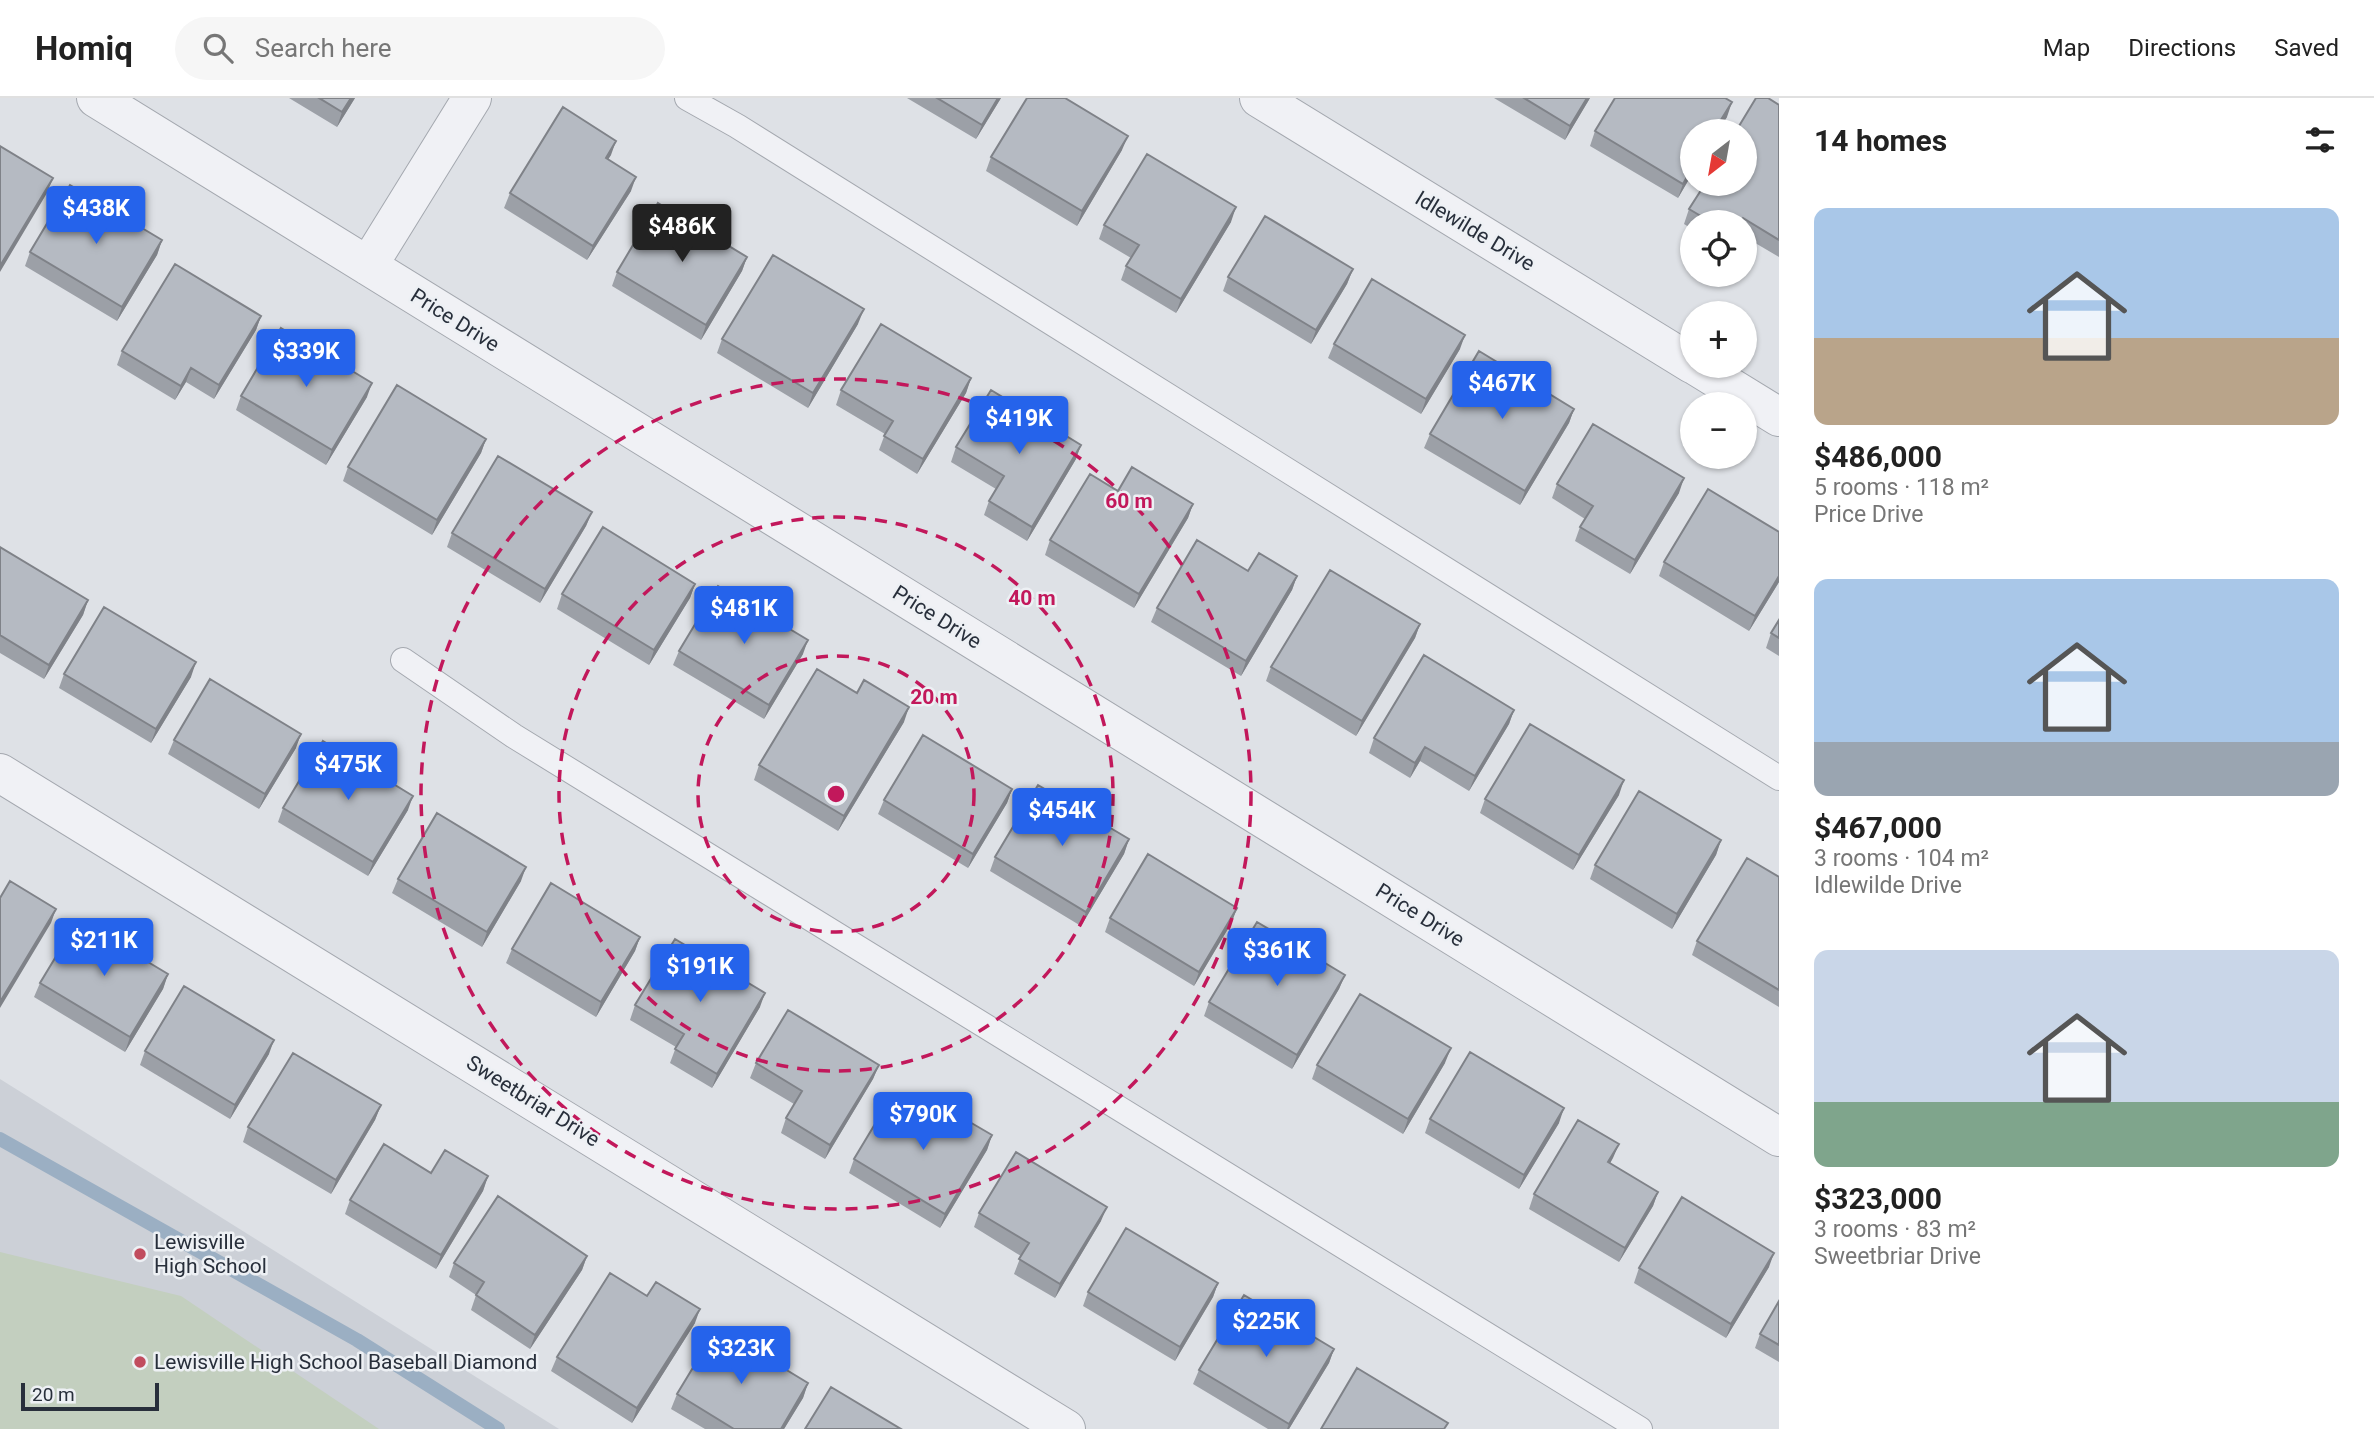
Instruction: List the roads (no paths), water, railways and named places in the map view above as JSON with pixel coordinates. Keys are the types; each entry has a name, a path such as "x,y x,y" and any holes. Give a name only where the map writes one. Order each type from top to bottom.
{"street":[{"name":"Price Drive","path":"96,98 1779,1137"},
{"path":"368,266 472,98"},
{"name":"Idlewilde Drive","path":"1258,98 1680,356"},
{"name":"Idlewilde Drive","path":"1715,378 1779,417"},
{"name":"Sweetbriar Drive","path":"0,773 1066,1429"}],"lane":[{"path":"687,98 737,126 1779,778"},
{"path":"403,660 514,736 1640,1429"}],"waterway":[{"path":"0,1139 357,1340 498,1429"}],"place":[{"name":"Lewisville High School","path":"140,1254"},
{"name":"Lewisville High School Baseball Diamond","path":"140,1362"}]}
